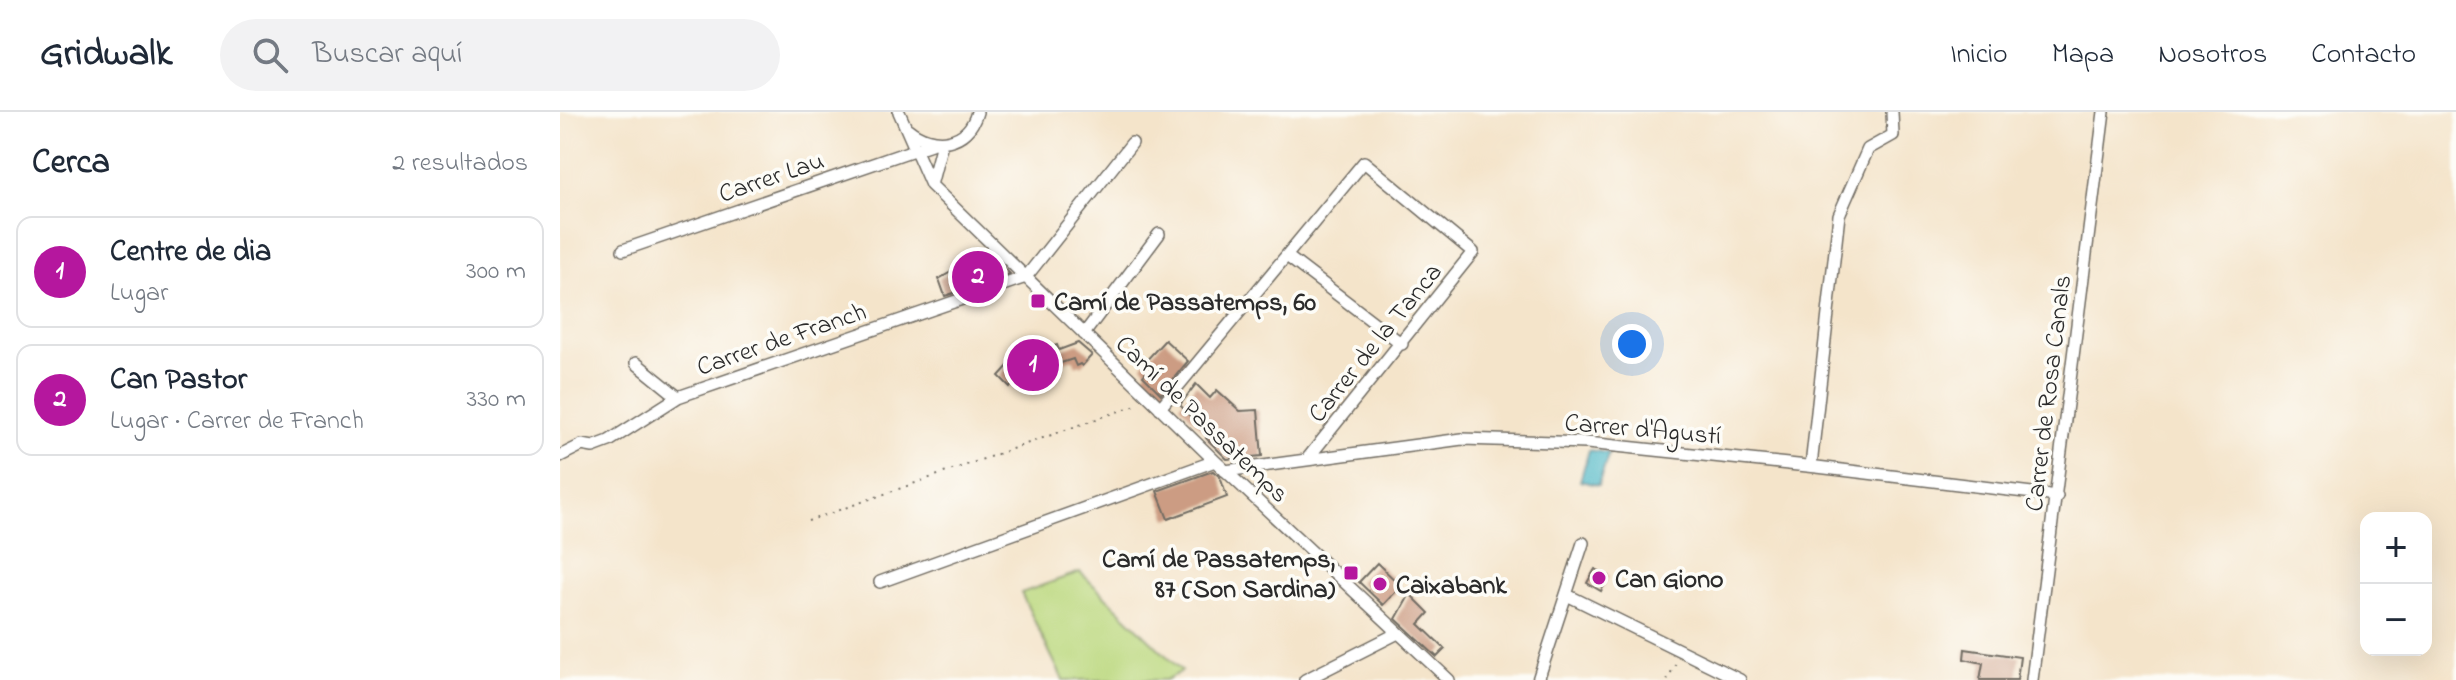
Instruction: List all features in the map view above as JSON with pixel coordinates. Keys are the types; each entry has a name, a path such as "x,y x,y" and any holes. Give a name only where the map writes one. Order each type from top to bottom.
{"street":[{"path":"899,112 931,185"},
{"name":"Carrer Lau","path":"623,250 914,150 955,139 967,131 977,112"},
{"path":"1811,466 1839,215 1868,149 1893,135 1892,112"},
{"name":"Carrer de Rosa Canals","path":"2032,680 2104,112"},
{"path":"907,129 918,137 938,143 931,185"},
{"path":"1026,277 1132,143"},
{"name":"Carrer de la Tanca","path":"1288,257 1364,162 1473,252 1308,458"},
{"name":"Camí de Passatemps","path":"931,185 1225,471 1449,680"},
{"path":"1084,334 1159,234"},
{"path":"1156,404 1288,257 1402,344"},
{"name":"Carrer de Franch","path":"560,456 582,445 593,447 609,441 678,397 1026,277"},
{"path":"636,363 678,397"},
{"name":"Carrer d'Agustí","path":"1225,471 1462,439 1587,443 2057,496"},
{"path":"880,582 1215,461"},
{"path":"1538,680 1583,543"},
{"path":"1567,595 1740,680"},
{"path":"1305,680 1398,633"}],"path":[{"path":"808,521 1156,404"},
{"path":"1667,680 1682,651"}],"green space":[{"path":"1080,572 1182,671 1166,680 1063,680 1021,593"}],"water":[{"path":"1589,450 1609,453 1598,485 1580,481"}],"building":[{"path":"992,256 1010,274 945,296 939,279 951,272 954,276"},
{"path":"1165,340 1188,361 1161,394 1143,376 1147,371 1142,365"},
{"path":"1030,342 1039,351 1057,345 1059,350 1078,343 1092,355 1082,366 1076,366 1073,359 1049,367 1051,374 1024,383 1022,374 1010,387 999,376"},
{"path":"1196,384 1210,398 1217,390 1240,411 1258,410 1262,456 1227,459 1206,438 1208,436 1180,405"},
{"path":"1213,471 1220,477 1227,497 1168,519 1157,491"},
{"name":"Caixabank","path":"1377,563 1401,586 1383,605 1359,582"},
{"name":"Can Giono","path":"1595,569 1609,576 1601,591 1587,583"},
{"path":"1410,594 1429,613 1419,624 1445,649 1437,657 1396,619"},
{"path":"1965,649 2020,657 2017,680 1980,680 1983,663 1964,659"}],"place":[{"name":"Can Pastor","path":"978,277"},
{"name":"Camí de Passatemps, 60","path":"1038,301"},
{"name":"Centre de dia","path":"1033,365"},
{"name":"Camí de Passatemps, 87 (Son Sardina)","path":"1351,573"},
{"name":"Can Giono","path":"1599,578"},
{"name":"Caixabank","path":"1380,584"}]}
